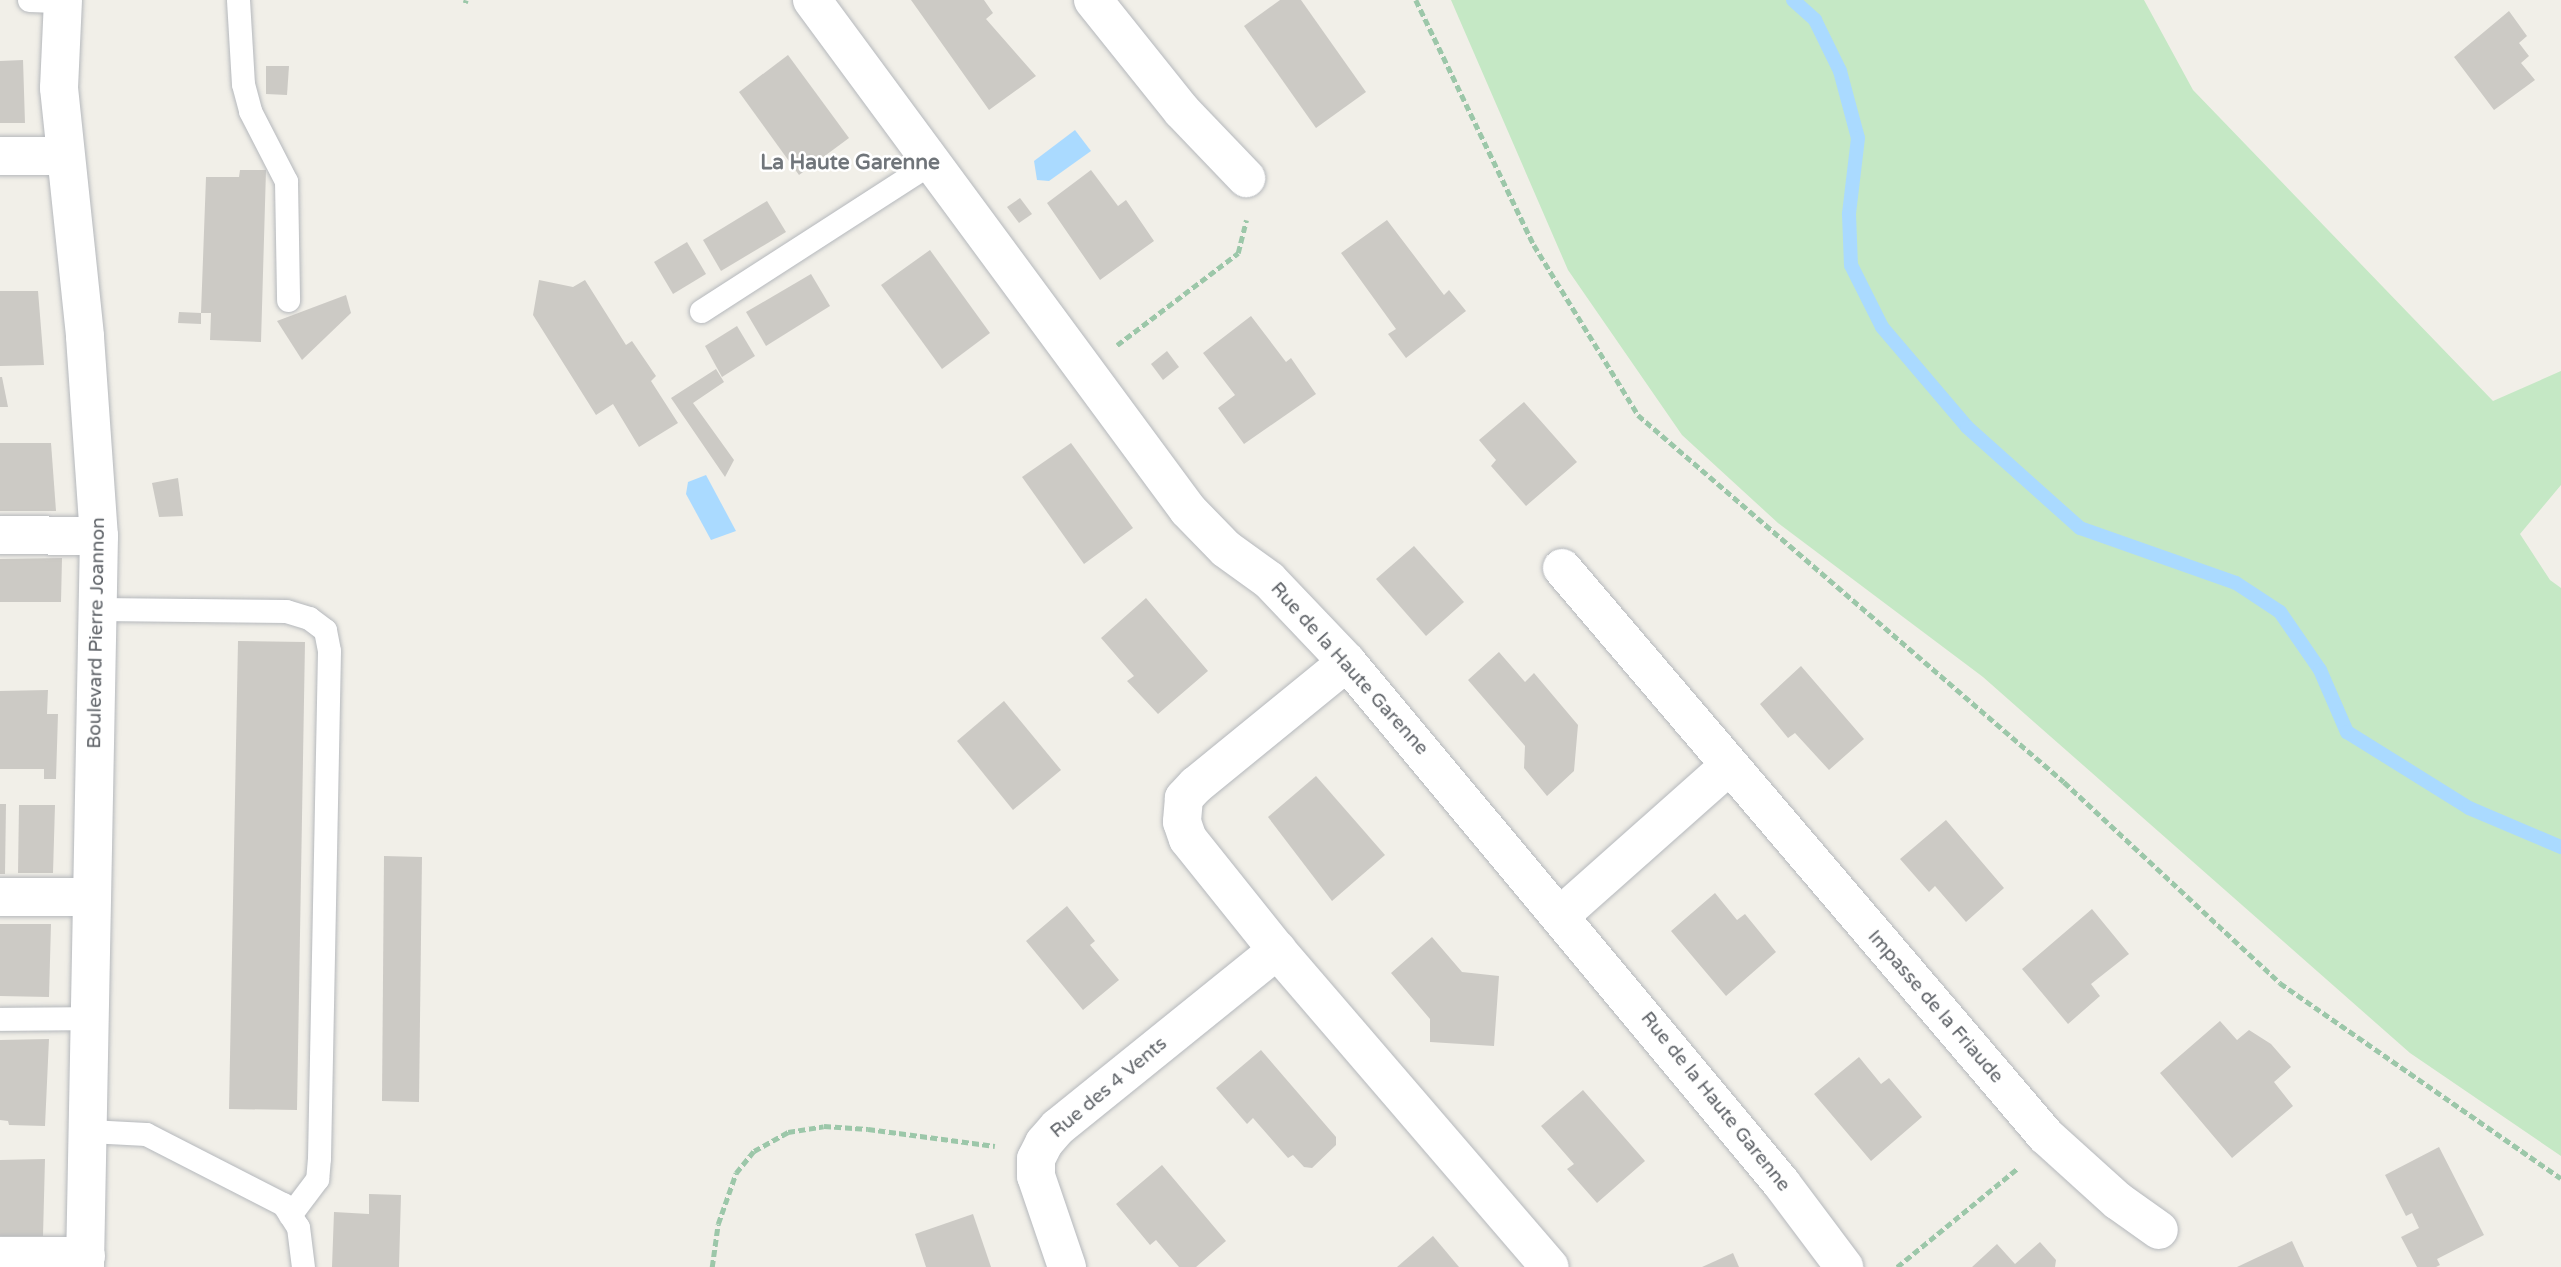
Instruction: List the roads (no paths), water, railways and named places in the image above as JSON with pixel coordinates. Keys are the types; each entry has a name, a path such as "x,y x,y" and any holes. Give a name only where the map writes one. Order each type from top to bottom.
{"street":[{"name":"Boulevard Pierre Joannon","path":"52,0 65,156 85,337 99,536 85,1261"},
{"name":"Rue de la Haute Garenne","path":"812,0 1188,510 1226,549 1269,580 1348,662 1782,1184 1844,1267"},
{"path":"1093,0 1182,111 1246,178"},
{"path":"0,156 65,156"},
{"path":"0,535 99,536"},
{"name":"Impasse de la Friaude","path":"1562,568 2051,1141 2118,1201 2159,1230"},
{"path":"1348,662 1196,785 1181,810 1188,839 1277,950 1550,1267"},
{"path":"1561,915 1729,766"},
{"path":"0,897 92,897"},
{"name":"Rue des 4 Vents","path":"1067,1267 1040,1192 1036,1159 1058,1127 1277,950"},
{"path":"0,1256 85,1261"}],"lane":[{"path":"238,0 243,84 250,111 286,181 288,300"},
{"path":"702,311 932,162"},
{"path":"99,608 286,611 309,618 325,630 329,651 319,1158 317,1179 290,1215"},
{"path":"0,1019 91,1018"},
{"path":"89,1131 146,1134 284,1204 298,1227 303,1267"}],"water":[{"path":"1075,130 1091,151 1049,181 1037,180 1034,161"},
{"path":"706,475 736,531 711,540 686,494 688,482"}],"waterway":[{"path":"1793,0 1815,20 1840,71 1858,138 1849,214 1851,265 1882,327 1967,427 2080,528 2236,583 2280,612 2320,670 2347,732 2469,808 2561,847"}],"district":[{"name":"La Haute Garenne","path":"850,163"}]}
